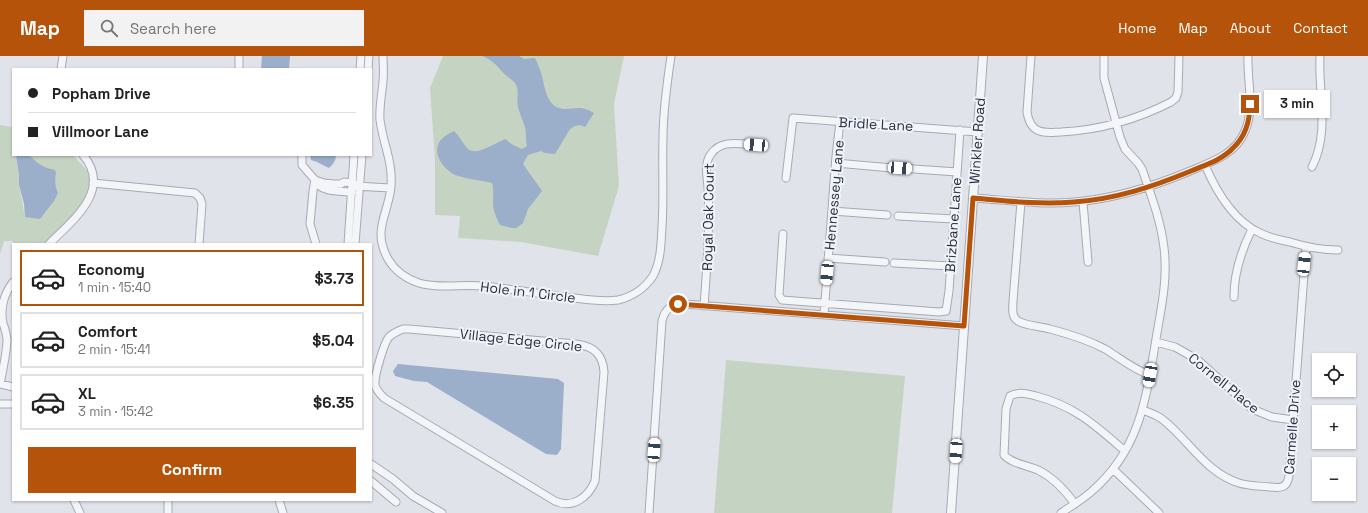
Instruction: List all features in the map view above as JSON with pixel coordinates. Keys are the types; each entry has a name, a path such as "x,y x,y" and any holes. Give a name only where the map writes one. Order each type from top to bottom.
{"street":[{"path":"61,68 63,56"},
{"path":"239,56 239,68"},
{"path":"360,68 361,56"},
{"path":"368,68 369,56"},
{"name":"Hole in 1 Circle","path":"384,56 380,118 390,162 390,188 382,220 381,240 385,253 391,264 400,273 412,280 431,285 473,285 508,288 599,300 618,300 641,289 650,280 656,269 660,256 664,197 664,113 666,86 671,56"},
{"name":"Winkler Road","path":"951,513 983,56"},
{"path":"1031,56 1027,112 1028,119 1037,130 1049,132 1081,131 1116,124 1171,102 1176,98 1179,56"},
{"path":"1061,513 1090,493 1113,469 1133,436 1143,410 1156,342 1164,287 1165,259 1162,234 1148,188 1138,163 1125,149 1116,124 1104,78 1104,56"},
{"path":"973,198 1020,202 1083,202 1116,197 1148,188 1205,165 1229,152 1238,143 1245,131 1250,111 1247,70 1248,56"},
{"path":"1312,167 1318,157 1323,110 1320,81 1320,56"},
{"name":"Bridle Lane","path":"786,178 792,118 978,132"},
{"name":"Hennessey Lane","path":"824,315 840,122"},
{"name":"Brizbane Lane","path":"824,303 936,312 946,311 951,266 960,130"},
{"name":"Royal Oak Court","path":"704,306 710,228 707,171 708,159 715,149 727,144 756,145"},
{"path":"50,243 85,206 91,194 93,183 91,169 84,156"},
{"path":"302,156 302,165 318,185 326,190 341,186 390,188"},
{"path":"354,156 356,243"},
{"path":"348,243 354,187 362,156"},
{"path":"836,164 957,172"},
{"path":"1205,165 1215,187 1228,205 1240,220 1252,229 1269,237 1306,247 1324,250 1338,250"},
{"path":"315,180 321,178 340,180 341,186"},
{"path":"315,180 310,224 316,243"},
{"path":"93,183 195,193 200,198 202,204 199,243"},
{"path":"1020,202 1013,301 1013,315 1016,320 1024,324 1043,327 1080,338 1104,349 1150,375"},
{"path":"1083,202 1088,262"},
{"path":"832,211 888,215"},
{"path":"898,216 954,220"},
{"path":"1234,297 1236,268 1252,229"},
{"path":"783,234 779,295 782,300 824,303"},
{"name":"Carmelle Drive","path":"1143,410 1162,419 1205,462 1221,475 1245,485 1277,488 1284,487 1288,482 1306,247"},
{"path":"828,258 885,262"},
{"path":"894,262 951,266"},
{"path":"12,284 6,295 2,308 7,341 0,384 12,387"},
{"path":"650,513 662,321 667,308 678,304 964,326"},
{"name":"Village Edge Circle","path":"403,329 576,344 591,348 596,351 602,360 604,372 595,481 593,487 586,496 574,502 564,504 554,501 391,403 379,392 373,378 374,369 386,342 390,336 403,329"},
{"name":"Cornell Place","path":"1156,342 1175,347 1198,360 1252,409 1272,418 1293,420"},
{"path":"1075,504 1062,488 1046,474 1008,460 1004,455 1006,409 1010,396 1015,393 1028,394 1063,405 1088,420 1125,451"},
{"path":"0,404 12,404"},
{"path":"372,465 393,479 413,496 442,513"},
{"path":"372,480 379,469"},
{"path":"1113,469 1159,513"},
{"path":"372,482 396,502"},
{"path":"74,501 80,513"},
{"path":"168,501 168,513"},
{"path":"279,501 283,513"}],"green space":[{"path":"443,56 624,56 614,104 619,186 598,256 521,242 458,238 460,216 435,215 435,160 430,88"},
{"path":"0,125 12,127 12,156 16,156 19,185 25,217 58,193 56,188 56,173 37,164 30,156 74,156 87,171 90,182 88,192 83,202 68,220 45,243 14,243 12,241 4,241 0,254"},
{"path":"726,360 905,376 892,513 714,513"}],"water":[{"path":"262,56 290,56 289,68 261,68"},
{"path":"482,56 519,56 524,59 535,58 550,102 558,108 582,108 594,113 585,127 580,125 570,129 555,154 541,151 528,155 523,164 542,191 528,209 523,223 516,228 500,225 495,215 492,183 455,175 441,163 437,150 440,140 444,136 454,131 471,151 486,148 505,139 522,149 527,146 526,131 519,110 518,92 514,82 493,62"},
{"path":"16,156 30,156 40,165 55,170 55,181 58,193 54,201 40,219 25,217 24,204 19,185"},
{"path":"310,156 336,156 335,161 329,168 311,160"},
{"path":"398,364 558,379 564,383 561,449 557,455 546,454 427,382 414,381 395,376 393,371"}],"route":[{"path":"678,304 964,326 973,198 1057,203 1116,197 1148,188 1205,165 1223,156 1234,148 1242,137 1248,124 1250,104"}]}
